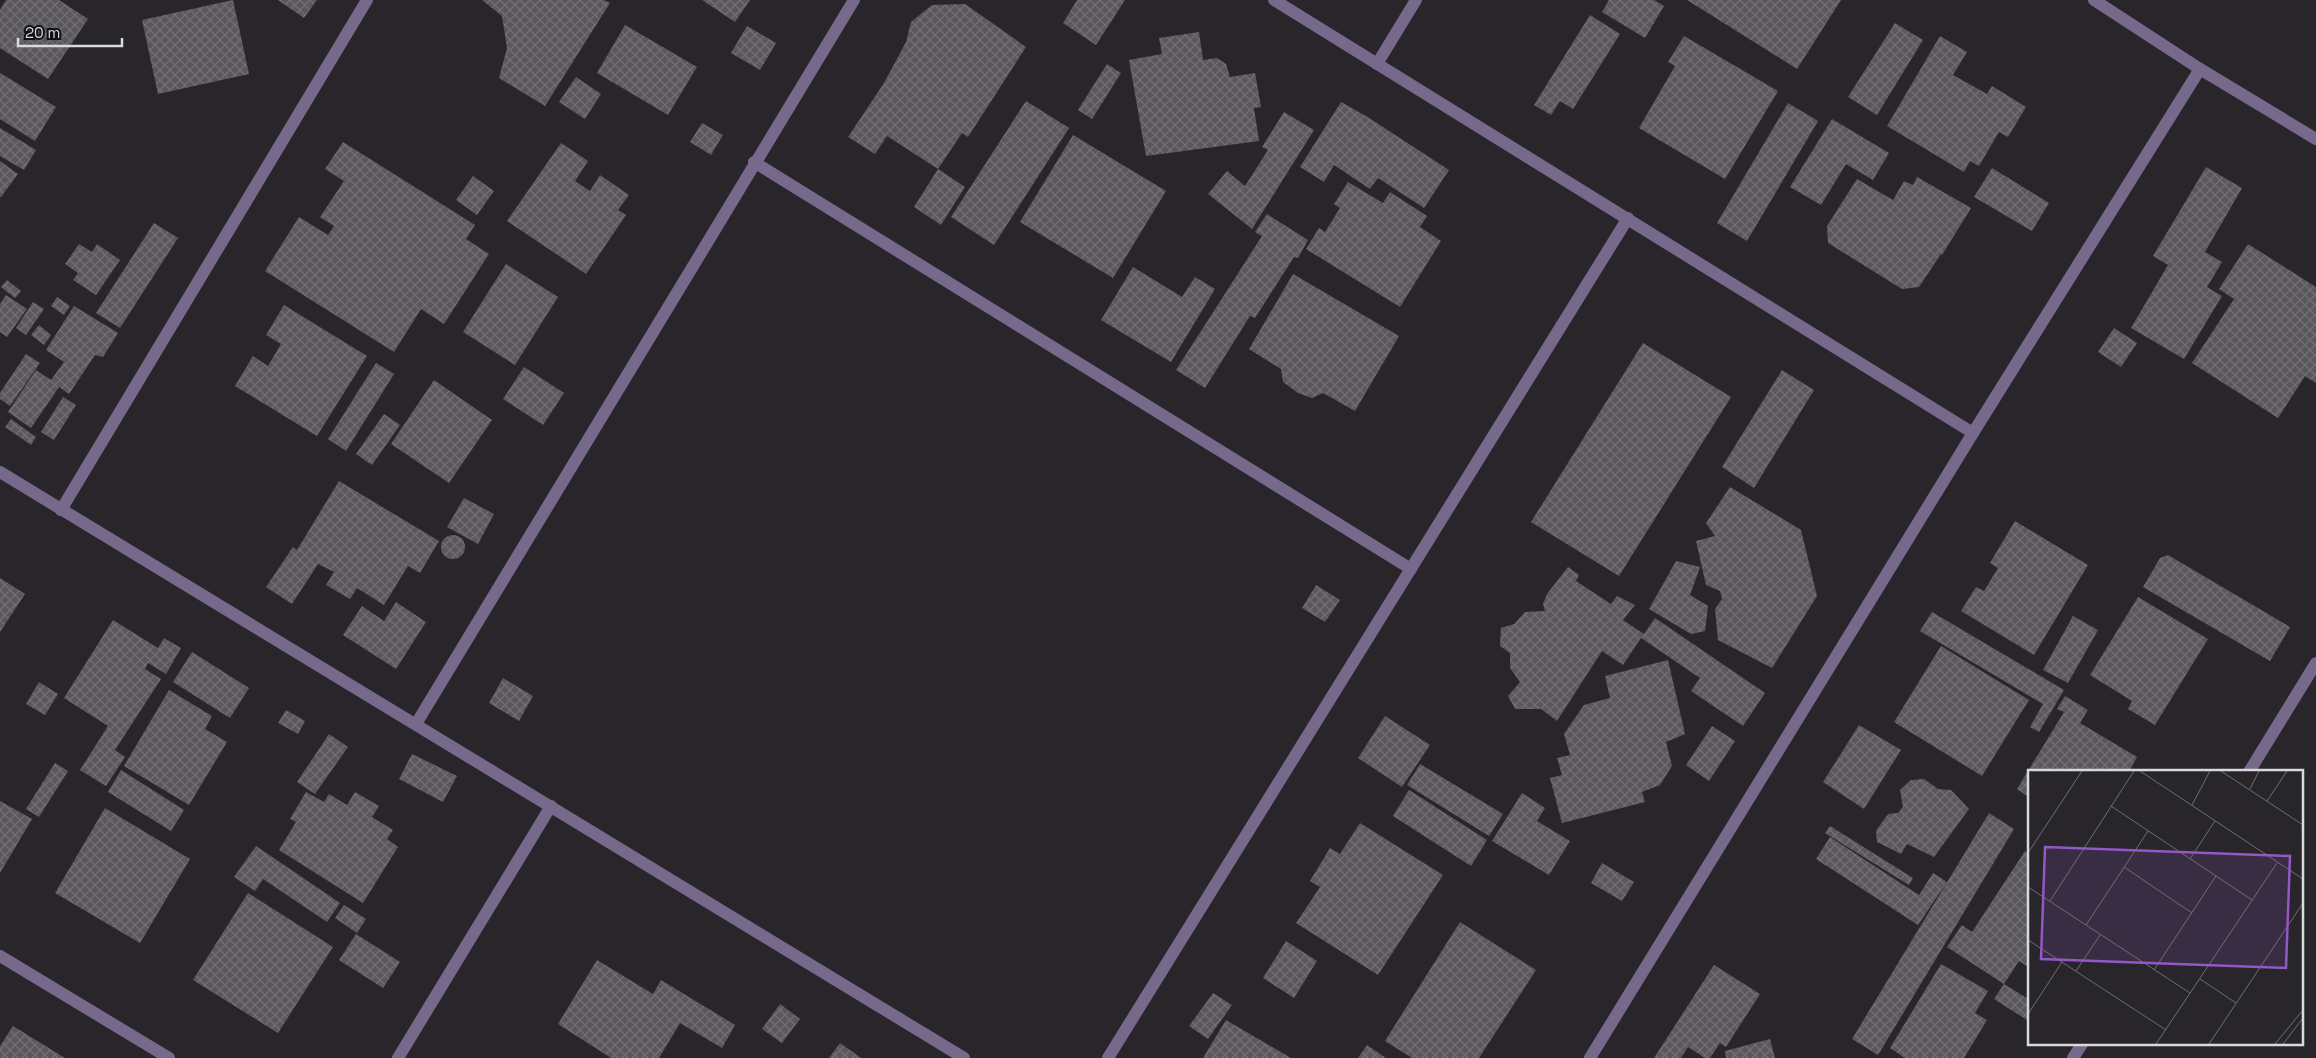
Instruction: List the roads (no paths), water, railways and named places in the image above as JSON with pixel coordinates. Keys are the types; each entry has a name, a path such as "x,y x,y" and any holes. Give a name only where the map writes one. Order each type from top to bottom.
{"street":[{"path":"62,510 367,0"},
{"path":"416,724 754,162 854,0"},
{"path":"1274,0 1973,433"},
{"path":"1377,64 1416,0"},
{"path":"2094,0 2200,69 2316,139"},
{"path":"1590,1058 1973,433 2200,69"},
{"path":"754,162 1410,569"},
{"path":"1108,1058 1628,218"},
{"path":"0,472 964,1058"},
{"path":"2250,770 2316,663"},
{"path":"398,1058 551,806"},
{"path":"0,956 169,1058"},
{"path":"2073,1058 2081,1046"}]}
